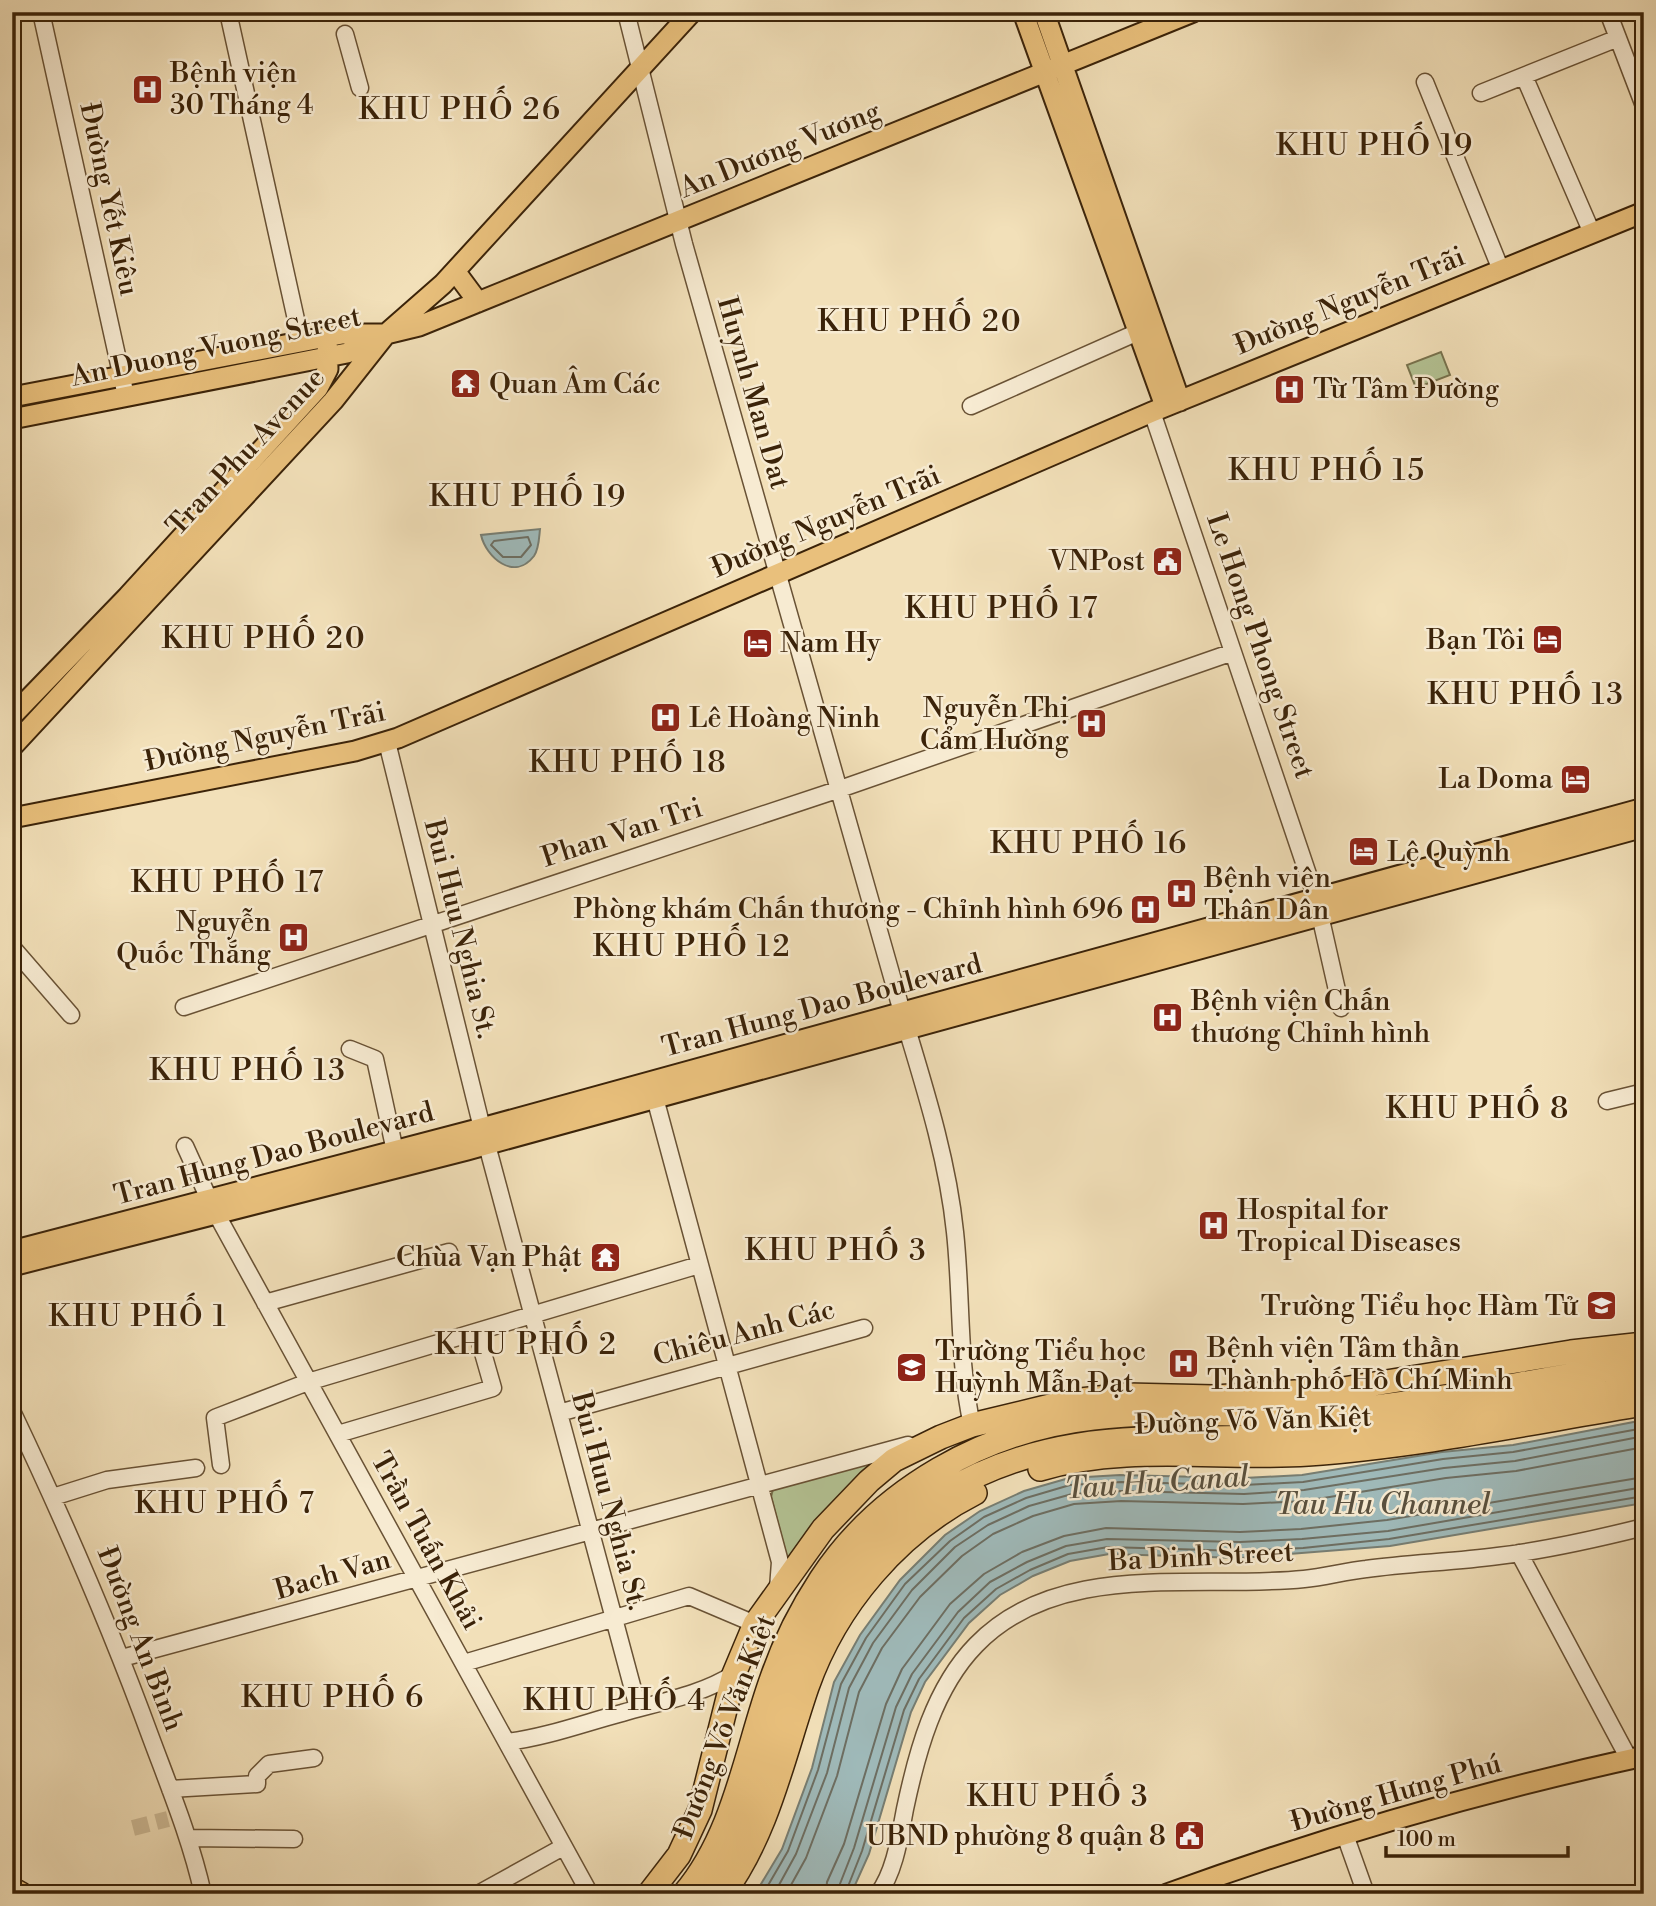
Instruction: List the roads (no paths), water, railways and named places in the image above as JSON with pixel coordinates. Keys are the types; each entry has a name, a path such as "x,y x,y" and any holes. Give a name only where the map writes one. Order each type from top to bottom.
{"highway":[{"name":"Đường Võ Văn Kiệt","path":"649,1894 679,1855 700,1810 726,1686 755,1625 823,1529 869,1481 894,1460 972,1425 1046,1406 1100,1397 1214,1397 1343,1389 1571,1352 1644,1344"},
{"name":"Đường Võ Văn Kiệt","path":"705,1894 729,1855 748,1812 797,1665 836,1597 861,1561 908,1517 1059,1423 1094,1417 1250,1416 1341,1411 1644,1364"},
{"name":"Đường Võ Văn Kiệt","path":"684,1894 702,1869 722,1829 792,1627 821,1579 855,1532 886,1504 986,1468 1038,1453 1100,1440 1315,1435 1464,1416 1644,1387"},
{"name":"Đường Võ Văn Kiệt","path":"723,1894 746,1858 767,1811 808,1683 841,1617 874,1572 911,1536 962,1499 986,1468 1052,1465 1107,1455 1260,1456 1360,1450 1644,1404"},
{"path":"972,1425 986,1468"},
{"path":"12,1889 20,1894"}],"main road":[{"name":"Tran Phu Avenue","path":"12,716 333,401 386,334 455,271 692,12"},
{"name":"Le Hong Phong Street","path":"1023,12 1053,69 1166,406"},
{"name":"Le Hong Phong Street","path":"1044,12 1053,69 1138,332 1166,406"},
{"name":"An Dương Vương","path":"386,334 478,302 1193,12"},
{"name":"Đường Nguyễn Trãi","path":"12,818 355,751 387,742 1166,406 1644,212"},
{"path":"455,271 478,302"},
{"name":"An Duong Vuong Street","path":"12,419 126,396 208,370 328,347 368,346 386,334"},
{"name":"Tran Phu Avenue","path":"12,747 318,388 326,376 328,347"},
{"name":"An Duong Vuong Street","path":"12,397 121,376 208,370"},
{"name":"Tran Hung Dao Boulevard","path":"1600,830 1644,808"},
{"name":"Tran Hung Dao Boulevard","path":"12,1251 213,1207 484,1136 1600,830 1644,827"},
{"name":"Tran Hung Dao Boulevard","path":"12,1266 395,1151 484,1136"},
{"name":"Đường Hưng Phú","path":"1167,1894 1345,1835 1637,1758"}],"street":[{"name":"Đường Yết Kiêu","path":"41,12 126,396"},
{"path":"228,12 303,351"},
{"name":"Huynh Man Dat","path":"626,12 638,70 678,222 776,574 841,789 948,1176 956,1233 967,1397 972,1425"},
{"path":"1608,12 1644,106"},
{"path":"345,34 360,88"},
{"path":"1481,93 1618,38"},
{"path":"1524,76 1592,233"},
{"path":"1425,82 1501,270"},
{"path":"971,406 1138,332"},
{"name":"Le Hong Phong Street","path":"1166,406 1233,652 1318,907 1341,1008"},
{"name":"Phan Van Tri","path":"184,1007 841,789 1233,652"},
{"name":"Bui Huu Nghia St.","path":"387,742 484,1136 638,1708"},
{"path":"12,947 71,1015"},
{"path":"350,1049 375,1059 395,1151"},
{"path":"653,1090 780,1562 777,1591"},
{"path":"1607,1101 1644,1092"},
{"name":"Trần Tuấn Khải","path":"185,1146 213,1207 590,1894"},
{"path":"265,1303 449,1252"},
{"path":"220,1465 215,1418 308,1382 699,1265"},
{"name":"Chiêu Anh Các","path":"559,1413 726,1364 864,1328"},
{"path":"338,1434 493,1388 477,1332"},
{"name":"Đường An Bình","path":"12,1411 53,1497 122,1658 188,1838 203,1894"},
{"name":"Bach Van","path":"122,1658 941,1437"},
{"path":"53,1497 107,1480 196,1468"},
{"name":"Ba Dinh Street","path":"882,1891 926,1730 951,1676 994,1626 1041,1601 1114,1585 1304,1579 1367,1569 1519,1553 1577,1544 1644,1527"},
{"path":"1519,1553 1637,1758"},
{"path":"464,1663 689,1596 755,1625"},
{"path":"507,1742 561,1731 726,1686"},
{"path":"170,1789 257,1784 257,1776 269,1764 314,1758"},
{"path":"1345,1835 1366,1894"},
{"path":"188,1838 294,1839"},
{"path":"478,1894 563,1847"}],"water":[{"path":"540,529 536,553 518,567 502,564 495,558 481,535"},
{"name":"Tau Hu Channel","path":"1644,1420 1644,1503 1390,1546 1240,1558 1109,1554 1070,1561 1033,1576 1000,1595 969,1623 925,1682 911,1712 869,1854 851,1894 755,1894 782,1849 812,1768 834,1682 860,1635 900,1580 945,1535 980,1511 1024,1491 1069,1478 1120,1475 1244,1478 1302,1475 1442,1452 1513,1445"}],"tunnel":[{"path":"133,1828 168,1819"}],"place":[{"name":"Bệnh viện 30 Tháng 4","path":"147,89"},
{"name":"Quan Âm Các","path":"466,384"},
{"name":"Từ Tâm Đường","path":"1290,389"},
{"name":"VNPost","path":"1168,561"},
{"name":"Bạn Tôi","path":"1548,640"},
{"name":"Nam Hy","path":"757,643"},
{"name":"Lê Hoàng Ninh","path":"666,718"},
{"name":"Nguyễn Thị Cẩm Hường","path":"1092,724"},
{"name":"La Doma","path":"1576,779"},
{"name":"Lệ Quỳnh","path":"1364,852"},
{"name":"Bệnh viện Thân Dân","path":"1181,894"},
{"name":"Phòng khám Chấn thương - Chỉnh hình 696","path":"1146,909"},
{"name":"Nguyễn Quốc Thắng","path":"294,938"},
{"name":"Bệnh viện Chấn thương Chỉnh hình","path":"1168,1017"},
{"name":"Hospital for Tropical Diseases","path":"1214,1226"},
{"name":"Chùa Vạn Phật","path":"605,1257"},
{"name":"Trường Tiểu học Hàm Tử","path":"1601,1306"},
{"name":"Bệnh viện Tâm thần Thành phố Hồ Chí Minh","path":"1184,1364"},
{"name":"Trường Tiểu học Huỳnh Mẫn Đạt","path":"912,1367"},
{"name":"UBND phường 8 quận 8","path":"1189,1836"}],"district":[{"name":"KHU PHỐ 26","path":"460,110"},
{"name":"KHU PHỐ 19","path":"1375,146"},
{"name":"KHU PHỐ 20","path":"920,322"},
{"name":"KHU PHỐ 15","path":"1327,471"},
{"name":"KHU PHỐ 19","path":"528,497"},
{"name":"KHU PHỐ 17","path":"1002,609"},
{"name":"KHU PHỐ 20","path":"264,639"},
{"name":"KHU PHỐ 13","path":"1526,695"},
{"name":"KHU PHỐ 18","path":"628,763"},
{"name":"KHU PHỐ 16","path":"1089,844"},
{"name":"KHU PHỐ 17","path":"228,883"},
{"name":"KHU PHỐ 12","path":"692,947"},
{"name":"KHU PHỐ 13","path":"248,1071"},
{"name":"KHU PHỐ 8","path":"1478,1109"},
{"name":"KHU PHỐ 3","path":"836,1251"},
{"name":"KHU PHỐ 1","path":"138,1317"},
{"name":"KHU PHỐ 2","path":"526,1345"},
{"name":"KHU PHỐ 7","path":"225,1504"},
{"name":"KHU PHỐ 6","path":"333,1698"},
{"name":"KHU PHỐ 4","path":"615,1701"},
{"name":"KHU PHỐ 3","path":"1058,1797"}],"water label":[{"name":"Tau Hu Canal","path":"1157,1483"}]}
